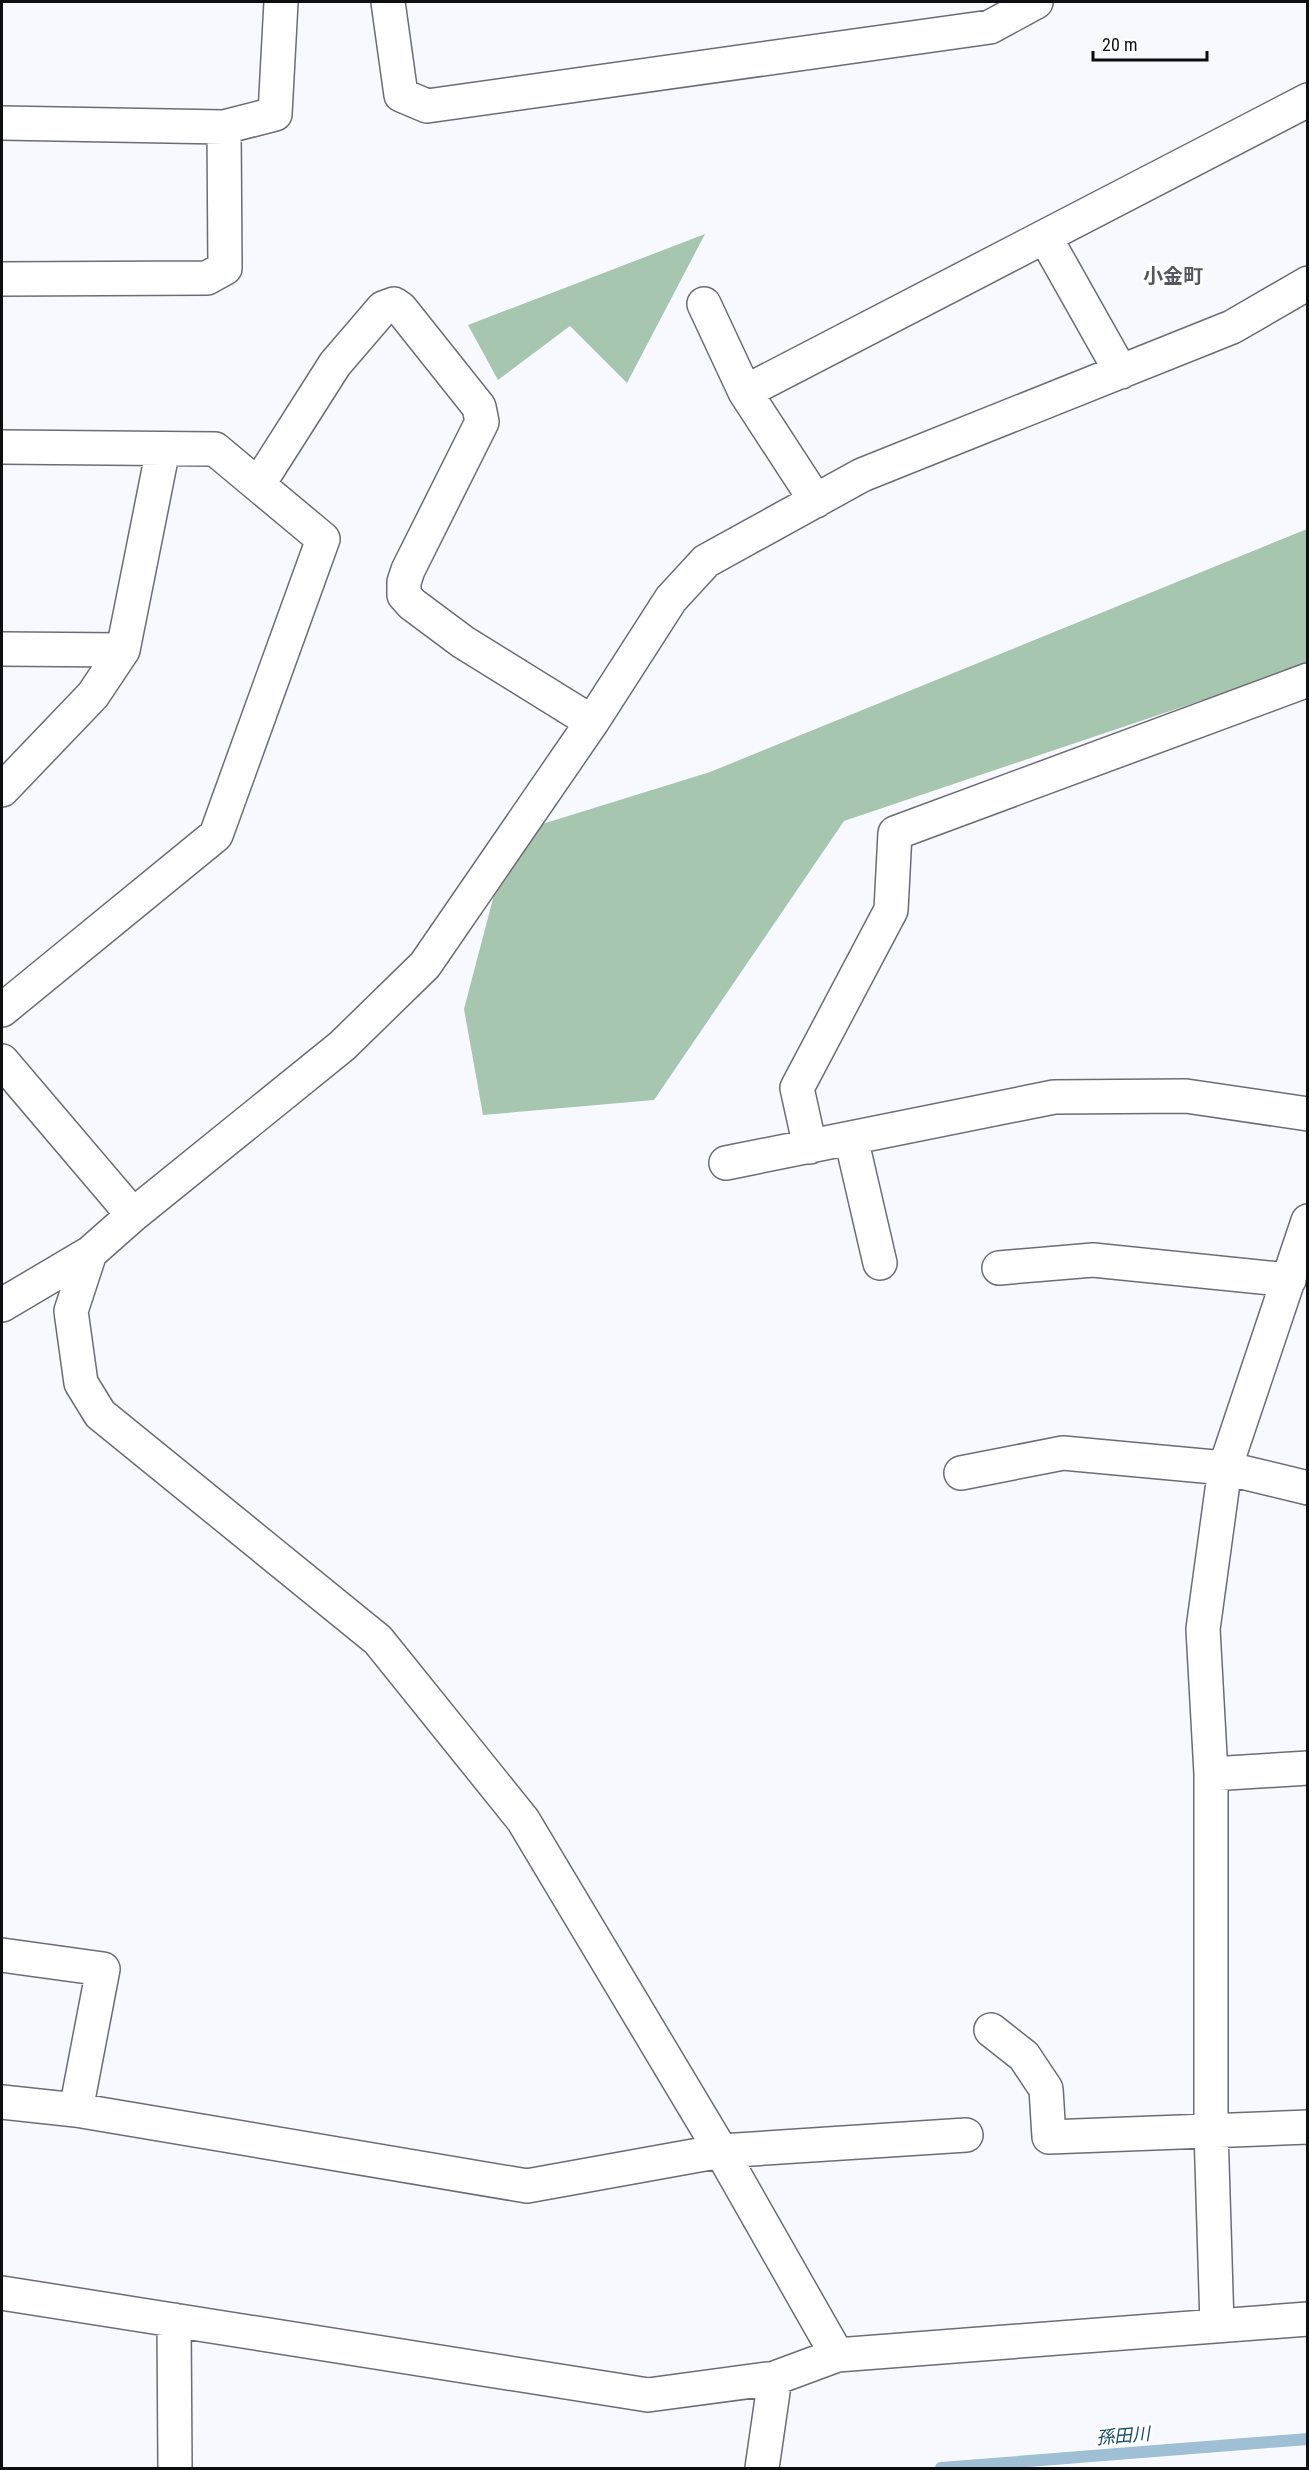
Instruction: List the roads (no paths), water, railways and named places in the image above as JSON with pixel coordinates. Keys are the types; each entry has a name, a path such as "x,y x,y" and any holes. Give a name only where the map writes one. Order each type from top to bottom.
{"street":[{"path":"2,123 224,127 275,114 281,2"},
{"path":"388,2 401,95 427,106 990,27 1036,2"},
{"path":"745,392 1308,100"},
{"path":"2,279 207,278 225,268 224,127"},
{"path":"1045,237 1121,372"},
{"path":"2,1305 90,1253 133,1215 342,1046 425,965 592,722 671,599 706,561 862,475 1232,327 1308,283"},
{"path":"258,485 336,364 383,308 394,304 401,309 479,407 482,422 408,570 404,582 404,595 412,604 464,642 592,722"},
{"path":"704,304 745,392 816,501"},
{"path":"2,447 215,449 323,539 216,835 2,1010"},
{"path":"2,790 93,695 123,650 163,448"},
{"path":"2,649 123,650"},
{"path":"810,1147 797,1088 891,910 895,833 1308,680"},
{"path":"2,1061 133,1215"},
{"path":"726,1163 1054,1097 1186,1096 1308,1114"},
{"path":"852,1138 880,1263"},
{"path":"1217,2325 1211,2130 1211,1774 1203,1629 1225,1468 1308,1221"},
{"path":"90,1253 71,1311 81,1383 100,1414 378,1640 523,1820 721,2151 837,2355"},
{"path":"999,1268 1093,1260 1289,1280"},
{"path":"961,1473 1064,1453 1225,1468 1308,1488"},
{"path":"1211,1774 1308,1768"},
{"path":"2,1955 103,1969 76,2110"},
{"path":"991,2030 1024,2056 1046,2090 1049,2137 1308,2127"},
{"path":"2,2102 76,2110 527,2186 721,2151 966,2135"},
{"path":"2,2293 648,2395 775,2378 837,2355 1308,2319"},
{"path":"174,2320 175,2469"},
{"path":"763,2467 775,2378"}],"waterway":[{"name":"孫田川","path":"941,2468 1308,2439"}],"district":[{"name":"小金町","path":"1173,276"}]}
